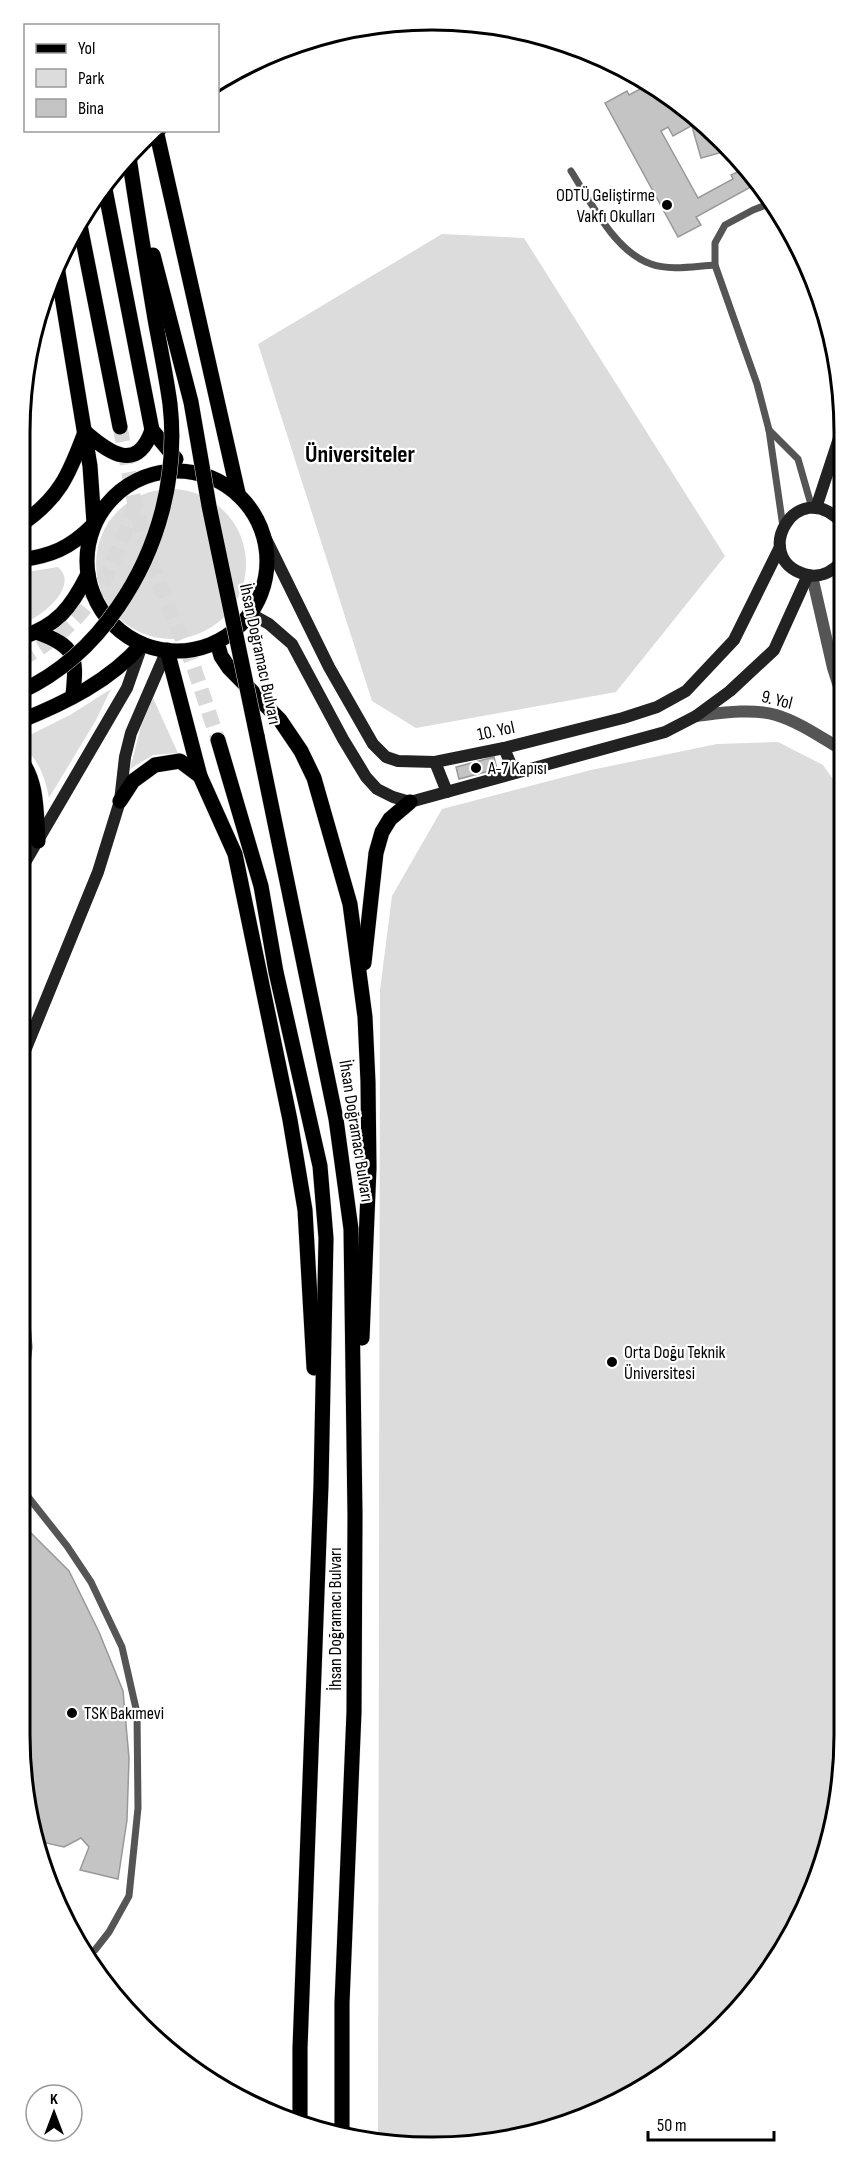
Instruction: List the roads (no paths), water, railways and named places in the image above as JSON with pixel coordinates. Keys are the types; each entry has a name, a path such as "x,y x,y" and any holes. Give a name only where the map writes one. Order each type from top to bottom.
{"main road":[{"path":"158,139 238,493"},
{"name":"İhsan Doğramacı Bulvarı","path":"131,166 191,402 209,506 336,1119 351,1229 355,1515 354,1712 342,2003 342,2126"},
{"path":"30,686 62,668 83,651 102,630 128,593 146,560 166,494 171,463 170,405 130,167"},
{"path":"106,197 152,430 174,458 193,472"},
{"path":"82,235 120,427"},
{"path":"30,559 62,549 78,539 94,524 103,509 127,485 142,477 176,470 217,479 238,493 254,512 264,536 268,556 267,576 261,596 251,614 230,634 201,648 167,650 142,644 120,630 103,612 93,593 88,574 87,557 94,524 92,486 60,281"},
{"path":"85,432 112,452 122,456 140,451 147,444 152,430"},
{"path":"30,518 40,510 67,477 85,432"},
{"path":"30,635 51,624 63,613 88,574"},
{"path":"36,633 59,642 72,654 75,665 73,696"},
{"path":"217,642 221,656 229,668 280,720 301,751 314,778 350,904 362,987 368,1082 369,1168 355,1515"},
{"path":"30,716 73,696 113,673 142,644"},
{"path":"167,650 200,776 235,854 290,1120 306,1210 321,1485"},
{"name":"İhsan Doğramacı Bulvarı","path":"218,740 261,886 276,972 320,1166 326,1238 321,1485 300,2048 300,2115"},
{"path":"120,801 133,781 155,765 180,761 200,776"},
{"path":"30,776 36,809 38,841"},
{"path":"362,987 376,853 382,832 390,819 410,802"}],"street":[{"path":"814,508 834,452"},
{"path":"783,527 795,513 814,508 826,510 834,516"},
{"name":"10. Yol","path":"264,536 329,667 373,744 386,757 398,761 435,762 504,748 623,718 657,707 686,691 734,640 780,547 783,527"},
{"path":"780,547 789,566 798,572 810,576 834,569"},
{"path":"810,576 834,671"},
{"path":"251,614 269,624 292,645 366,777 377,789 410,802 665,732 696,716 730,691 774,650 810,576"},
{"path":"30,854 127,688 142,644"},
{"path":"30,1039 98,872 120,801 125,757 131,733 167,650"},
{"name":"9. Yol","path":"696,716 741,711 775,715 807,728 834,745"},
{"path":"504,748 514,772"},
{"path":"435,762 447,792"}],"lane":[{"path":"571,171 619,243 633,255 651,264 670,267 715,265"},
{"path":"764,206 725,225 714,243 715,265 757,384 770,430 783,527"},
{"path":"770,430 798,459 814,508"},
{"path":"30,1499 91,1582 122,1647 137,1713 138,1808 129,1896 110,1932 94,1951"}],"tunnel":[{"path":"120,427 135,505 152,566 193,665 218,740"},
{"path":"30,654 64,630 81,613 94,595 116,555 135,505"}],"place":[{"name":"ODTÜ Geliştirme Vakfı Okulları","path":"667,205"},
{"name":"A-7 Kapısı","path":"476,768"},
{"name":"Orta Doğu Teknik Üniversitesi","path":"612,1362"},
{"name":"TSK Bakımevi","path":"72,1713"}],"district":[{"name":"Üniversiteler","path":"360,454"}]}
